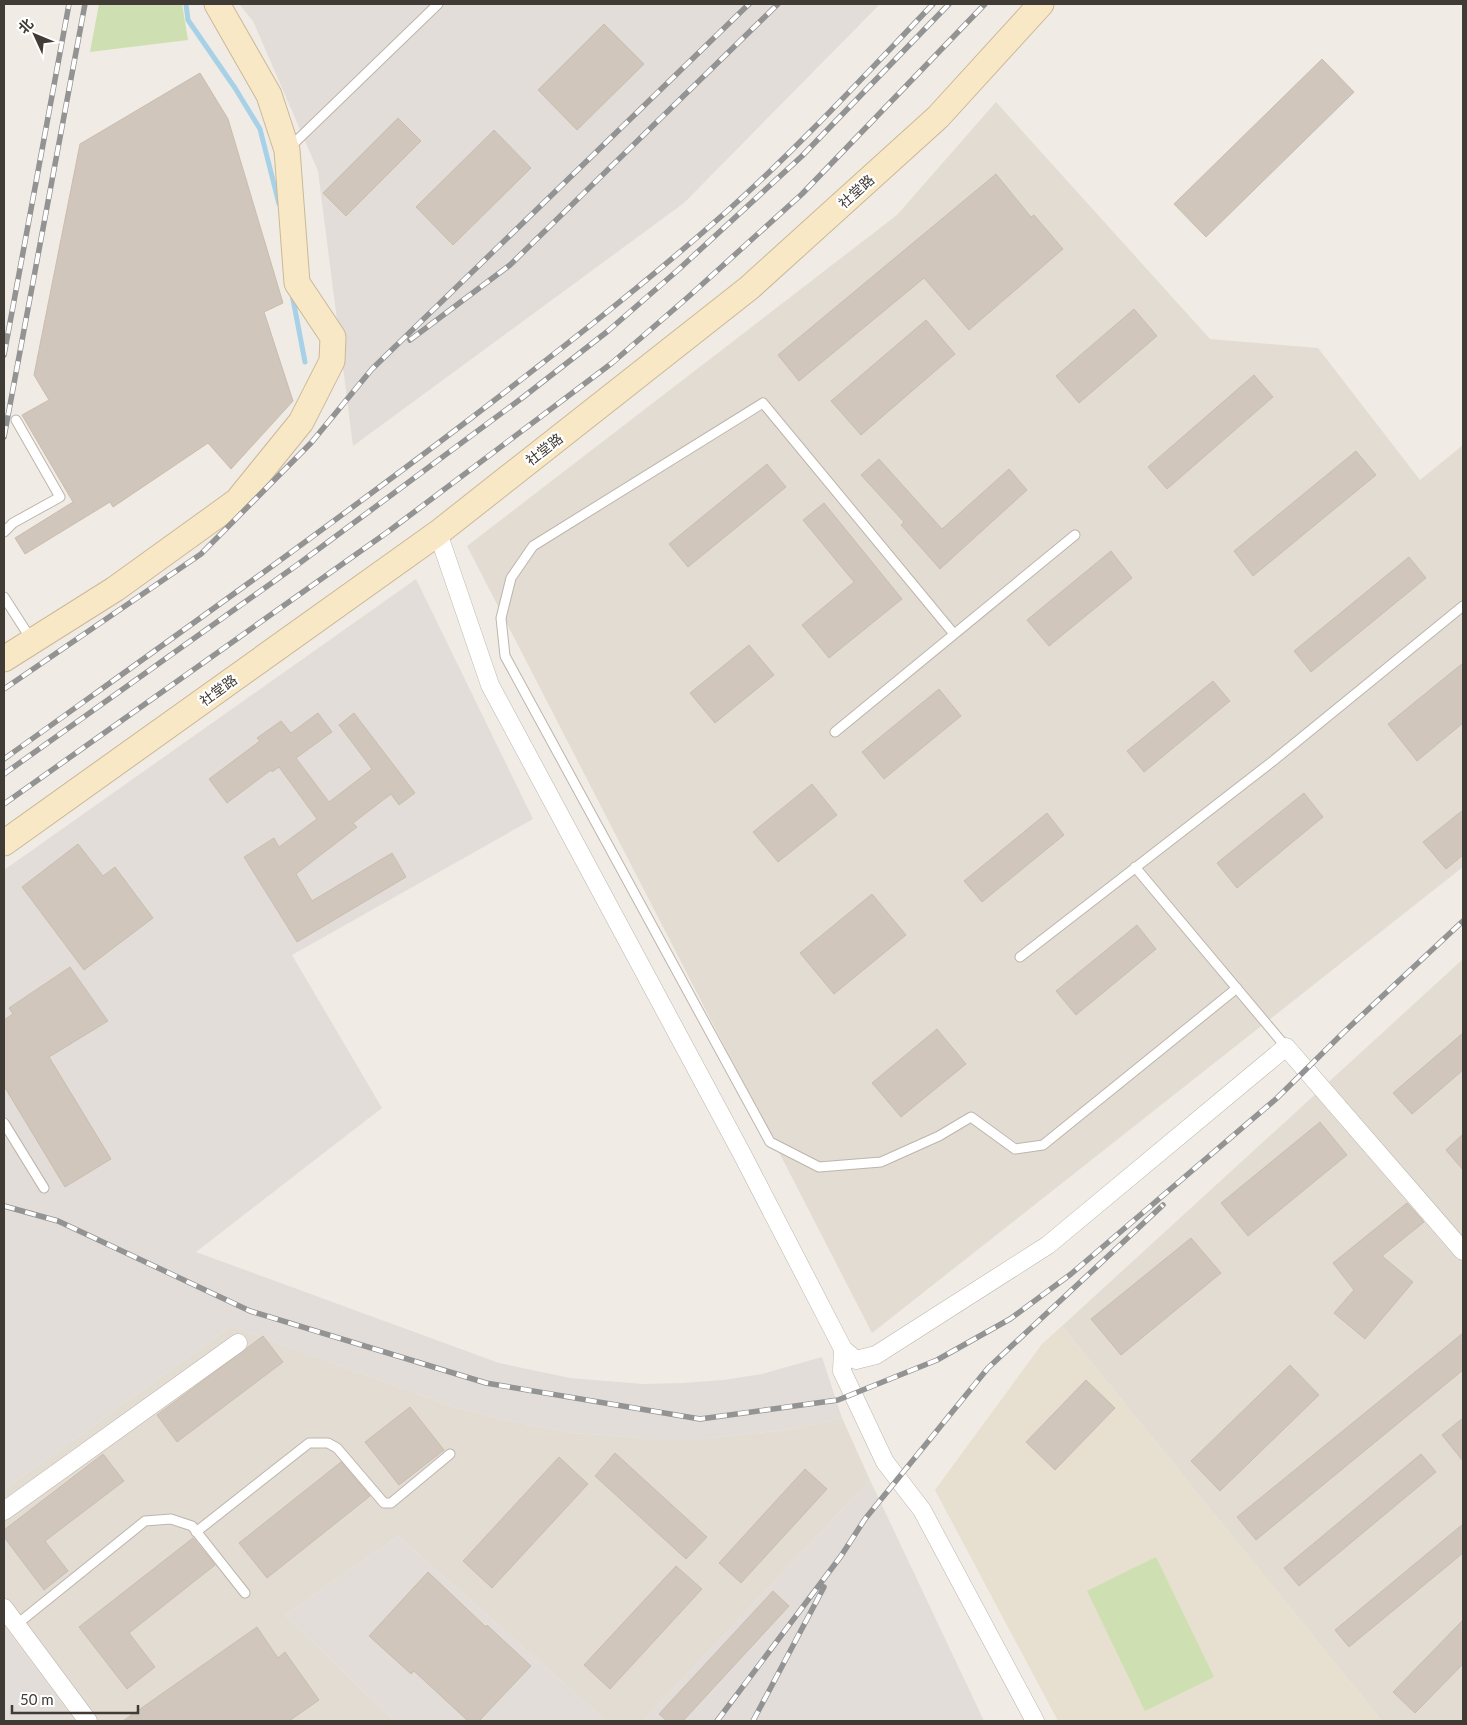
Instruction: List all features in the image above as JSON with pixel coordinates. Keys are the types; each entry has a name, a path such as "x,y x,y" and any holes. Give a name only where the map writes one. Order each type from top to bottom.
{"street":[{"path":"4,659 115,589 237,500 300,422 332,361 333,337 298,283 288,150 269,95 217,4"},
{"name":"社堂路","path":"4,843 438,533 749,288 938,117 1042,4"},
{"path":"438,533 490,685 742,1154 843,1349 856,1360 876,1355 1048,1245 1286,1047 1463,1251"},
{"path":"4,1512 238,1344"},
{"path":"843,1349 842,1371 885,1462 922,1510 1035,1721"},
{"path":"4,1608 88,1721"}],"lane":[{"path":"288,150 438,4"},
{"path":"954,634 763,403 533,546 510,578 501,618 505,656 770,1142 819,1167 881,1162 939,1136 971,1117 1015,1149 1043,1145 1236,988"},
{"path":"4,532 13,523 60,497 16,420"},
{"path":"835,732 1074,535"},
{"path":"4,597 32,641"},
{"path":"1020,957 1274,760 1463,606"},
{"path":"1135,867 1286,1047"},
{"path":"4,1124 44,1188"},
{"path":"196,1532 309,1443 328,1444 337,1448 384,1503 391,1503 450,1454"},
{"path":"16,1625 144,1521 171,1519 192,1526 245,1593"}],"shaded area":[{"path":"239,4 880,4 684,203 353,446 318,171 253,21"},
{"path":"996,102 1210,339 1318,348 1420,480 1463,445 1463,867 872,1333 467,546 897,215"},
{"path":"416,579 533,819 292,955 382,1108 196,1252 499,1363 570,1378 643,1384 723,1380 762,1374 822,1357 842,1418 786,1430 699,1439 655,1439 574,1433 533,1426 454,1407 231,1326 4,1490 4,870"},
{"path":"1463,959 1463,1721 1382,1721 1062,1326"},
{"path":"231,1326 454,1407 533,1426 574,1433 655,1439 699,1439 786,1430 842,1418 870,1480 643,1721 606,1721 398,1536 285,1615 394,1721 75,1721 4,1626 4,1490"},
{"path":"1062,1326 1382,1721 1058,1721 935,1490 1042,1344"},
{"path":"870,1480 984,1721 643,1721"},
{"path":"398,1536 606,1721 394,1721 285,1615"},
{"path":"4,1626 75,1721 4,1721"}],"green space":[{"path":"99,4 182,4 188,40 90,52"},
{"path":"1156,1557 1214,1677 1145,1711 1087,1591"}],"building":[{"path":"604,24 644,64 577,130 538,90"},
{"path":"1322,59 1354,92 1206,237 1174,204"},
{"path":"200,73 228,119 283,303 264,312 293,401 231,469 208,443 113,507 110,502 25,554 15,538 73,502 22,415 49,400 34,375 80,144"},
{"path":"398,118 421,141 346,216 323,193"},
{"path":"494,130 531,168 453,245 416,207"},
{"path":"996,174 1031,217 1034,215 1063,249 969,330 924,278 799,381 778,355"},
{"path":"1134,309 1157,336 1079,403 1056,376"},
{"path":"926,320 955,354 861,435 831,401"},
{"path":"1254,375 1273,397 1167,489 1148,467"},
{"path":"1356,451 1376,475 1253,576 1234,551"},
{"path":"879,459 942,529 1009,469 1027,490 940,569 901,525 904,522 861,475"},
{"path":"767,464 786,487 688,567 669,544"},
{"path":"824,503 902,599 829,658 802,625 854,582 803,520"},
{"path":"1111,551 1132,578 1049,646 1027,620"},
{"path":"1409,557 1426,578 1311,672 1294,651"},
{"path":"749,645 774,675 715,723 690,693"},
{"path":"1463,663 1463,723 1417,761 1388,724"},
{"path":"1213,681 1230,701 1144,772 1127,751"},
{"path":"939,689 961,716 884,779 862,752"},
{"path":"318,713 332,732 296,758 329,802 372,769 339,725 354,713 415,793 399,805 391,794 353,823 357,827 296,874 312,901 392,853 406,877 297,942 244,857 274,838 279,847 317,819 279,767 272,772 271,770 227,803 209,779 260,741 257,738 281,721 291,733"},
{"path":"812,784 837,815 778,862 753,832"},
{"path":"1304,793 1323,817 1237,888 1217,863"},
{"path":"1463,810 1463,855 1446,869 1423,842"},
{"path":"1047,813 1064,835 982,902 964,881"},
{"path":"78,844 103,876 115,867 153,918 84,970 22,887"},
{"path":"872,894 906,935 834,994 800,953"},
{"path":"1137,925 1156,949 1076,1015 1056,991"},
{"path":"70,967 108,1021 49,1057 111,1159 65,1187 4,1086 4,1020 13,1014 9,1008"},
{"path":"937,1029 966,1064 901,1117 872,1083"},
{"path":"1463,1033 1463,1070 1412,1114 1393,1093"},
{"path":"1320,1122 1347,1155 1248,1236 1221,1203"},
{"path":"1463,1134 1463,1170 1446,1150"},
{"path":"1407,1203 1424,1222 1382,1256 1413,1282 1365,1339 1334,1313 1354,1290 1333,1263"},
{"path":"1191,1238 1221,1273 1121,1355 1091,1319"},
{"path":"1463,1333 1463,1370 1256,1540 1237,1517"},
{"path":"263,1336 283,1362 177,1442 157,1415"},
{"path":"1290,1365 1319,1395 1220,1491 1191,1461"},
{"path":"1086,1380 1115,1408 1055,1470 1026,1442"},
{"path":"410,1407 444,1450 399,1485 365,1442"},
{"path":"1463,1418 1463,1461 1442,1435"},
{"path":"615,1453 707,1537 686,1559 595,1476"},
{"path":"103,1454 124,1481 45,1541 68,1571 44,1590 4,1537 4,1530"},
{"path":"1421,1454 1436,1472 1299,1586 1284,1568"},
{"path":"559,1457 588,1484 492,1588 463,1561"},
{"path":"341,1462 370,1496 267,1578 239,1543"},
{"path":"805,1469 827,1489 741,1583 719,1563"},
{"path":"1463,1524 1463,1553 1349,1647 1335,1630"},
{"path":"193,1538 215,1565 129,1633 155,1667 127,1689 79,1627"},
{"path":"676,1566 702,1589 610,1689 584,1665"},
{"path":"428,1572 486,1627 487,1625 531,1666 479,1721 468,1721 414,1671 411,1674 369,1636"},
{"path":"773,1591 789,1606 683,1721 667,1721 659,1714"},
{"path":"1463,1620 1463,1664 1415,1713 1393,1692"},
{"path":"257,1627 278,1658 285,1652 319,1700 289,1721 123,1721"}],"waterway":[{"path":"186,4 188,20 235,88 260,129 279,204"},
{"path":"292,294 305,362"}],"railway":[{"path":"4,355 69,4"},
{"path":"4,437 85,4"},
{"path":"4,689 201,554 311,443 372,369 749,4"},
{"path":"410,340 510,265 778,4"},
{"path":"4,759 234,594 405,468 628,295 693,241 779,163 933,4"},
{"path":"4,774 297,565 522,398 608,331 678,270 802,156 949,4"},
{"path":"4,804 389,531 612,363 802,194 985,4"},
{"path":"4,1206 58,1221 250,1311 486,1383 700,1419 838,1400 937,1360 1010,1319 1071,1274 1276,1099 1344,1032 1463,921"},
{"path":"717,1721 841,1556 865,1519 988,1368 1163,1205"},
{"path":"753,1721 824,1587"}]}
